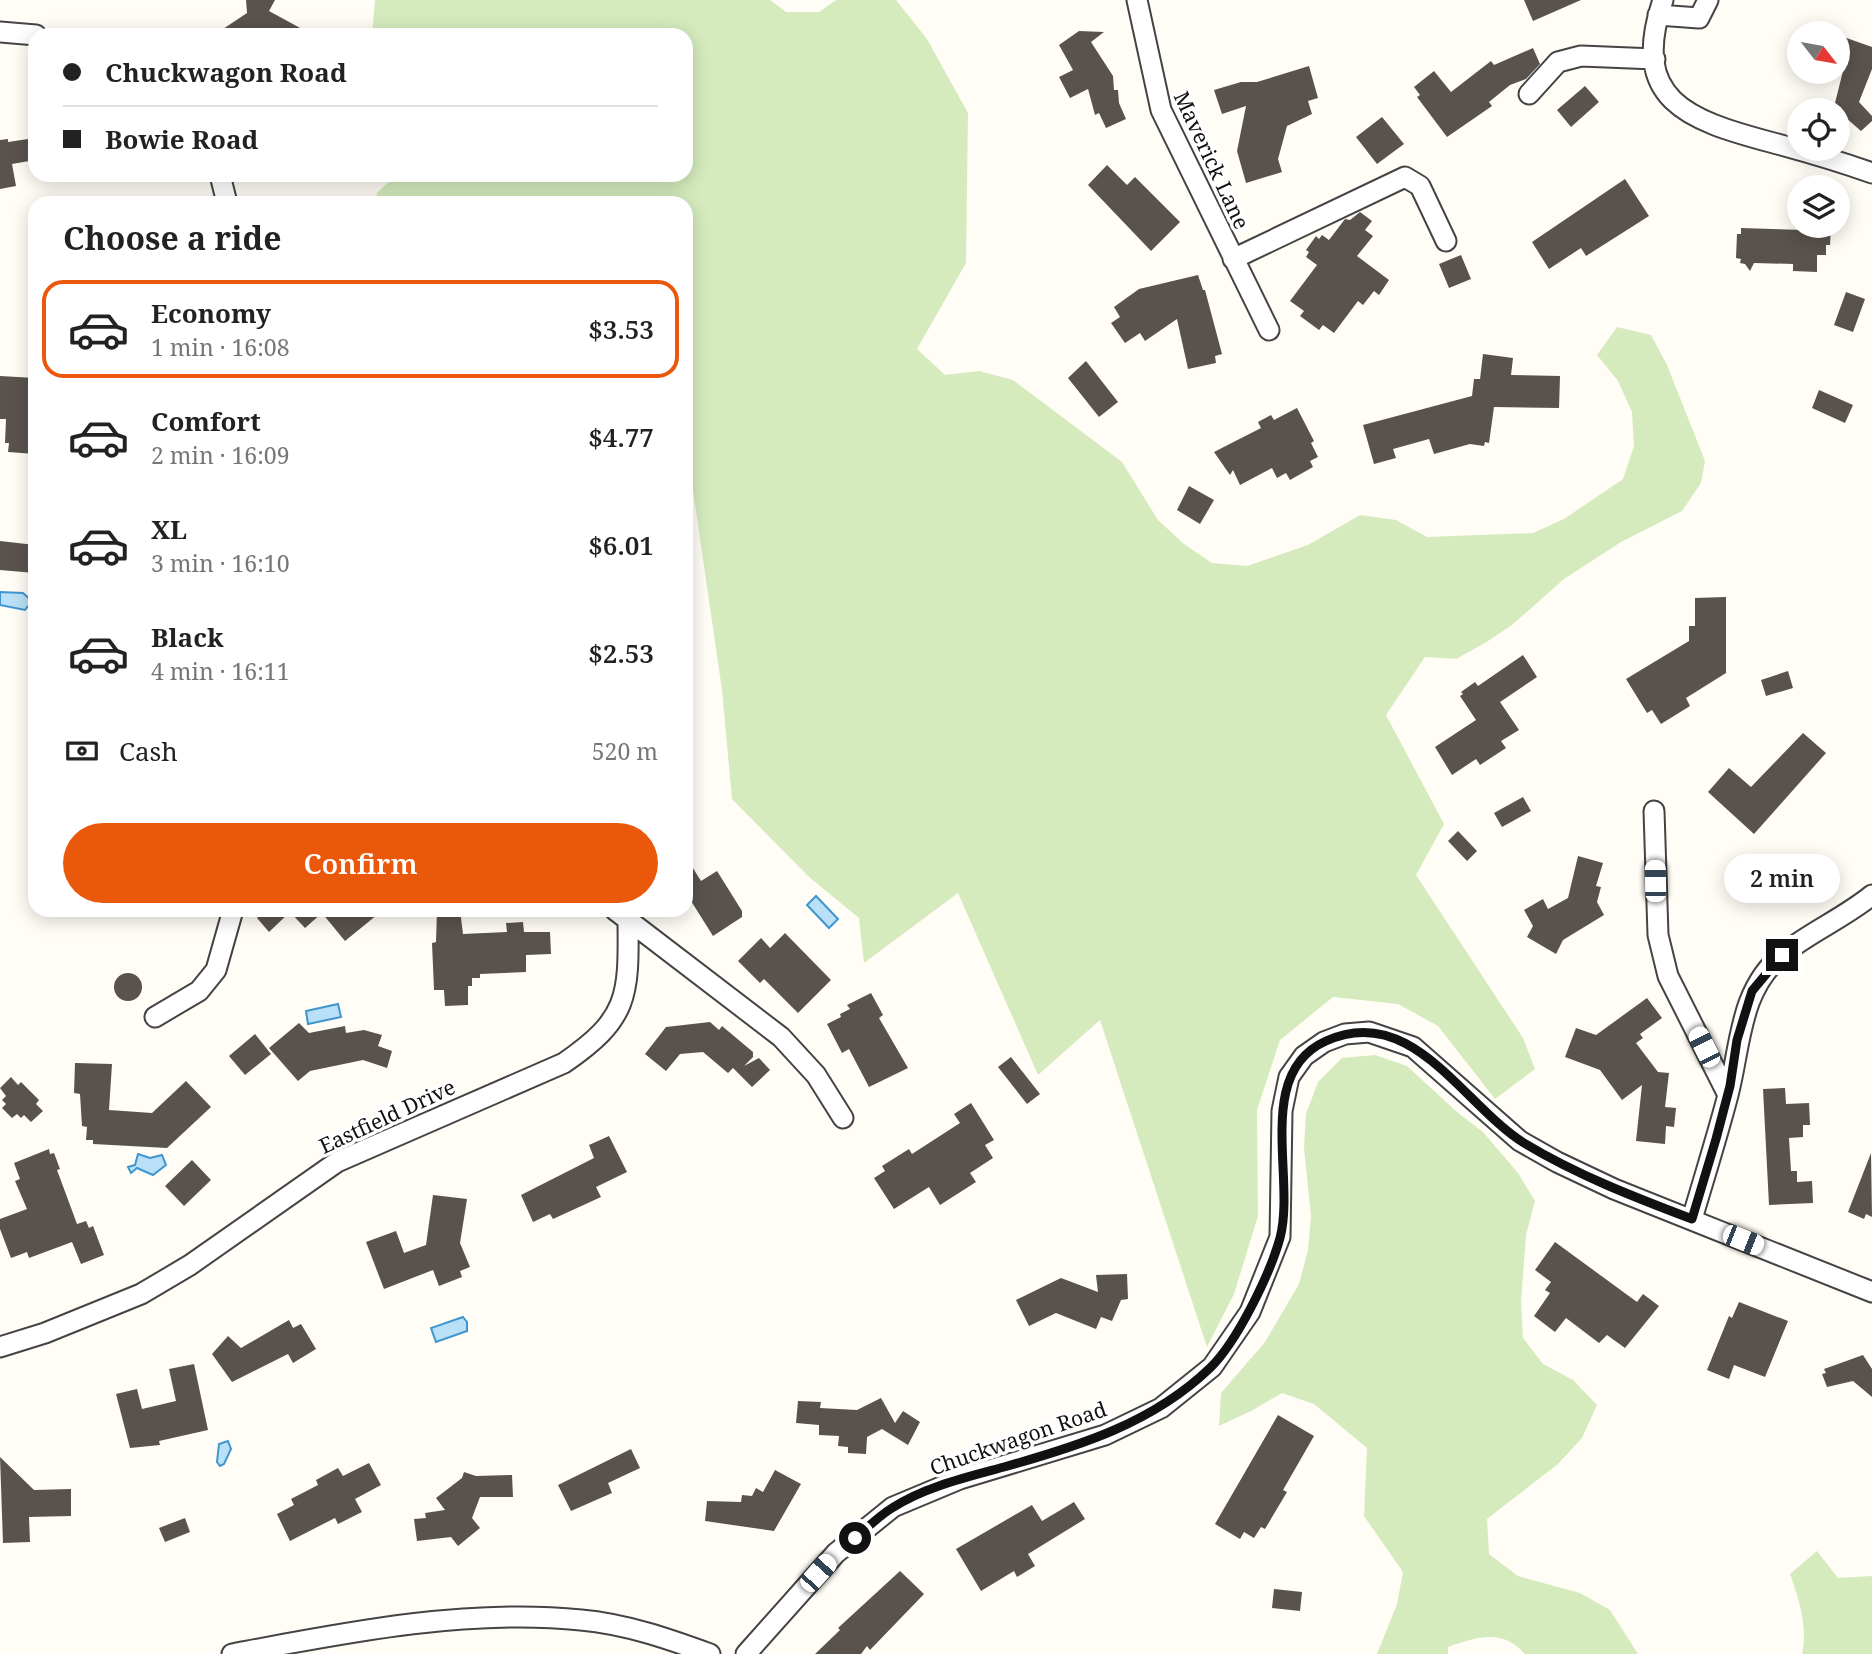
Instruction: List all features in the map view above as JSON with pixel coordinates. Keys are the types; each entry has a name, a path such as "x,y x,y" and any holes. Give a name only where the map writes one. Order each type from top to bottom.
{"street":[{"name":"Maverick Lane","path":"1137,0 1161,110 1269,330"},
{"path":"1708,0 1699,18 1660,8 1655,59 1666,95 1698,120 1872,173"},
{"path":"0,32 28,34"},
{"path":"1529,94 1558,62 1581,57 1655,59"},
{"path":"1233,259 1405,177 1420,187 1446,241"},
{"path":"1654,811 1658,935 1668,976 1728,1095"},
{"path":"1692,1219 1728,1095 1737,1040 1752,991 1782,955 1847,915 1872,895"},
{"path":"155,1017 199,991 216,970 231,917"},
{"name":"Eastfield Drive","path":"0,1347 45,1333 141,1294 190,1265 337,1162 564,1063 597,1041 614,1021 625,987 622,917"},
{"path":"623,917 781,1037 816,1075 844,1118"},
{"name":"Chuckwagon Road","path":"746,1654 836,1553 893,1507 960,1479 1105,1435 1161,1408 1212,1367 1250,1312 1280,1237 1282,1111 1289,1077 1304,1056 1324,1042 1345,1034 1369,1032 1413,1047 1520,1141 1614,1189 1872,1292"},
{"path":"232,1654 414,1624 502,1619 581,1620 655,1635 710,1654"}],"green space":[{"path":"375,0 770,0 786,12 819,12 836,0 896,0 927,39 968,113 966,263 917,349 945,375 979,371 1013,380 1122,462 1158,520 1184,544 1212,563 1247,566 1308,545 1360,515 1396,520 1427,537 1533,533 1564,519 1623,479 1634,446 1632,412 1618,381 1597,355 1617,327 1651,335 1667,365 1705,461 1701,483 1682,511 1621,542 1564,579 1512,625 1485,643 1456,659 1425,657 1386,715 1444,824 1416,875 1523,1038 1535,1069 1495,1099 1438,1026 1398,1004 1333,997 1280,1040 1257,1110 1258,1216 1234,1294 1207,1347 1100,1020 1038,1075 958,893 864,963 859,918 809,877 732,799 722,690 693,490 693,196 377,196 389,182 693,182 693,28 373,28"},
{"path":"1375,1055 1407,1066 1483,1132 1518,1173 1535,1201 1526,1235 1521,1302 1523,1338 1543,1364 1573,1380 1597,1405 1582,1438 1558,1464 1487,1519 1489,1554 1518,1576 1580,1593 1610,1610 1638,1654 1525,1654 1507,1641 1489,1637 1448,1647 1448,1654 1377,1654 1397,1604 1403,1572 1364,1516 1367,1448 1314,1404 1282,1393 1219,1426 1221,1393 1265,1342 1299,1284 1308,1250 1311,1216 1304,1148 1306,1114 1318,1082 1342,1058"},
{"path":"1817,1551 1838,1578 1872,1576 1872,1654 1802,1654 1803,1623 1790,1574"}],"water":[{"path":"0,592 23,593 28,597 25,610 0,605"},
{"path":"816,896 838,919 829,928 807,905"},
{"path":"338,1004 341,1017 308,1024 306,1011"},
{"path":"138,1154 150,1158 162,1155 166,1165 153,1175 137,1168 131,1173 128,1167 135,1165"},
{"path":"463,1317 467,1322 467,1331 436,1342 431,1328"},
{"path":"228,1441 231,1449 224,1464 220,1466 217,1462 219,1444"}],"building":[{"path":"246,0 275,0 269,11 300,28 224,28 247,13"},
{"path":"1524,0 1581,0 1533,21"},
{"path":"1079,31 1104,32 1091,42 1113,76 1114,90 1118,90 1119,103 1126,119 1106,128 1099,113 1095,115 1088,89 1070,98 1059,77 1073,70 1059,45"},
{"path":"1850,39 1872,47 1872,69 1859,102 1872,116 1872,121 1861,131 1850,121 1850,98 1836,98 1840,84 1850,84"},
{"path":"1533,48 1540,64 1526,79 1510,85 1489,102 1492,106 1447,137 1417,97 1420,95 1414,87 1434,71 1451,92 1491,61 1494,65"},
{"path":"1309,66 1318,98 1308,101 1312,114 1287,126 1278,159 1282,172 1246,183 1237,151 1246,106 1222,114 1214,90 1241,82 1257,82"},
{"path":"1585,86 1599,102 1571,127 1557,110"},
{"path":"1382,117 1404,144 1377,164 1356,137"},
{"path":"8,139 8,142 28,139 28,161 12,164 16,186 0,189 0,140"},
{"path":"1107,165 1127,185 1135,177 1180,222 1151,251 1088,185"},
{"path":"1625,179 1649,216 1586,256 1581,248 1549,269 1532,242"},
{"path":"1360,212 1372,221 1365,230 1373,236 1357,256 1389,280 1379,295 1374,291 1363,305 1358,301 1334,333 1323,325 1319,330 1300,316 1304,311 1290,301 1317,265 1306,257 1309,252 1306,250 1316,236 1319,239 1322,235 1329,240 1345,219 1350,220"},
{"path":"1741,228 1787,229 1787,238 1830,238 1830,245 1826,245 1826,255 1817,255 1817,272 1793,271 1793,264 1754,263 1750,271 1745,264 1740,263 1741,259 1736,258 1737,234 1741,234"},
{"path":"1461,255 1471,279 1449,288 1439,264"},
{"path":"1198,275 1205,290 1222,354 1215,356 1216,363 1188,369 1177,319 1145,341 1140,333 1125,343 1111,323 1120,317 1114,307 1139,289"},
{"path":"1846,292 1865,299 1853,332 1834,325"},
{"path":"1483,354 1513,358 1511,375 1560,376 1559,408 1494,407 1489,443 1485,442 1484,446 1470,444 1434,454 1429,439 1393,449 1396,458 1374,464 1363,425 1472,396 1474,379 1480,379"},
{"path":"1086,361 1118,402 1099,417 1068,378"},
{"path":"0,376 28,378 28,453 8,452 9,443 5,443 6,419 0,419"},
{"path":"1819,390 1853,405 1845,423 1812,408"},
{"path":"1297,408 1314,441 1311,443 1318,457 1310,461 1313,467 1290,480 1286,473 1277,478 1272,468 1240,485 1233,470 1230,475 1214,452 1261,428 1258,422 1271,415 1274,420"},
{"path":"1189,486 1214,500 1200,524 1177,510"},
{"path":"0,541 28,544 28,572 0,570"},
{"path":"1726,597 1726,673 1686,698 1690,706 1661,724 1652,710 1647,713 1626,679 1689,641 1689,626 1695,626 1695,598"},
{"path":"1523,655 1537,677 1500,702 1519,730 1501,741 1506,748 1480,765 1476,759 1452,775 1435,747 1476,720 1460,696 1463,694 1461,692 1475,682 1478,686"},
{"path":"1788,671 1793,688 1766,696 1761,680"},
{"path":"1803,733 1826,753 1754,834 1708,792 1729,768 1751,787"},
{"path":"1523,797 1531,811 1502,827 1494,813"},
{"path":"1458,831 1477,851 1467,861 1448,841"},
{"path":"1578,856 1603,863 1596,886 1601,887 1597,902 1604,915 1563,940 1556,954 1527,937 1533,926 1524,910 1543,899 1548,909 1568,898"},
{"path":"693,868 701,881 717,871 742,911 742,917 713,936 693,904"},
{"path":"258,917 285,917 269,932"},
{"path":"295,917 317,917 305,928"},
{"path":"325,917 374,917 345,941"},
{"path":"437,917 461,917 463,934 507,932 506,923 523,922 524,932 550,932 551,954 526,955 526,972 480,974 480,978 472,978 472,986 468,986 468,1005 445,1006 444,990 434,990 432,943 436,942"},
{"path":"785,933 831,980 798,1013 764,979 760,983 738,961 761,938 770,948"},
{"path":"128,973 138,977 142,987 138,997 128,1001 118,997 114,987 118,977"},
{"path":"871,993 883,1015 879,1018 908,1068 869,1087 849,1049 842,1053 827,1024 850,1009 847,1005"},
{"path":"1647,998 1662,1018 1640,1034 1643,1038 1636,1043 1658,1072 1669,1073 1665,1107 1676,1108 1674,1127 1666,1126 1665,1144 1636,1141 1642,1085 1622,1100 1600,1070 1565,1057 1576,1028 1596,1035"},
{"path":"710,1022 719,1030 722,1026 753,1052 753,1057 744,1066 759,1058 770,1070 752,1087 733,1068 728,1073 703,1052 680,1054 666,1071 645,1054 666,1027"},
{"path":"299,1023 309,1033 345,1026 346,1033 364,1030 382,1035 378,1046 392,1051 387,1068 363,1060 310,1071 298,1081 269,1048"},
{"path":"255,1034 271,1054 245,1075 229,1056"},
{"path":"1011,1057 1040,1094 1027,1104 998,1067"},
{"path":"75,1063 112,1064 109,1110 152,1113 186,1081 211,1107 167,1148 93,1144 93,1140 86,1140 87,1127 82,1126 80,1094 74,1093"},
{"path":"11,1077 18,1085 21,1082 39,1100 36,1104 43,1111 31,1122 24,1115 21,1118 17,1114 12,1118 2,1108 6,1104 2,1100 6,1096 0,1088"},
{"path":"1785,1088 1786,1104 1809,1103 1810,1125 1803,1125 1803,1137 1789,1138 1791,1171 1797,1171 1797,1182 1812,1181 1813,1203 1769,1205 1763,1089"},
{"path":"971,1103 994,1140 985,1145 993,1158 970,1173 976,1182 940,1205 929,1187 894,1209 874,1178 885,1171 882,1166 909,1149 912,1154 960,1123 954,1114"},
{"path":"609,1136 627,1172 596,1187 601,1197 553,1219 550,1214 533,1222 521,1195 594,1158 589,1145"},
{"path":"49,1149 50,1154 54,1153 60,1169 57,1170 77,1224 86,1221 89,1228 93,1226 104,1255 81,1264 72,1242 29,1258 27,1252 11,1258 0,1229 0,1219 27,1209 15,1181 20,1179 14,1163"},
{"path":"1871,1153 1872,1217 1866,1214 1864,1219 1848,1212"},
{"path":"192,1160 211,1180 184,1206 165,1186"},
{"path":"433,1195 467,1199 460,1243 470,1267 460,1271 462,1277 439,1286 433,1270 384,1289 366,1242 396,1231 404,1253 426,1245"},
{"path":"1555,1242 1637,1302 1643,1294 1659,1306 1625,1348 1607,1335 1599,1343 1566,1318 1555,1332 1534,1316 1550,1293 1545,1290 1551,1282 1535,1270"},
{"path":"1127,1274 1128,1299 1121,1300 1112,1321 1101,1317 1096,1329 1056,1313 1029,1326 1016,1300 1061,1278 1098,1292 1096,1275"},
{"path":"1739,1302 1788,1321 1765,1377 1734,1365 1729,1379 1707,1370 1729,1316 1732,1318"},
{"path":"289,1320 293,1328 301,1324 316,1349 293,1363 288,1354 232,1382 212,1354 228,1336 241,1348"},
{"path":"1863,1355 1872,1369 1872,1397 1853,1381 1827,1387 1822,1374 1826,1373 1824,1369"},
{"path":"194,1364 208,1430 159,1441 160,1445 130,1448 116,1394 137,1389 142,1409 176,1401 169,1369"},
{"path":"881,1398 895,1423 903,1411 920,1422 908,1445 882,1429 867,1437 866,1454 848,1453 848,1447 838,1446 839,1436 819,1435 819,1425 796,1423 798,1401 821,1402 820,1408 857,1410"},
{"path":"1278,1415 1314,1436 1283,1490 1287,1492 1265,1529 1261,1527 1254,1538 1244,1532 1240,1539 1215,1524"},
{"path":"631,1449 640,1468 608,1483 612,1493 571,1511 558,1485"},
{"path":"0,1457 34,1490 71,1489 71,1516 29,1517 30,1542 3,1543"},
{"path":"369,1463 381,1485 355,1499 362,1512 338,1524 335,1518 290,1541 277,1514 294,1505 291,1499 318,1485 316,1480 338,1468 343,1476"},
{"path":"775,1470 801,1484 774,1531 705,1521 707,1501 741,1502 742,1495 752,1496 756,1488 763,1492"},
{"path":"464,1472 476,1476 512,1475 513,1497 480,1497 472,1518 480,1528 458,1546 451,1537 417,1541 414,1519 426,1518 425,1513 445,1510 436,1498 462,1478"},
{"path":"1074,1502 1085,1519 1028,1554 1035,1566 1017,1577 1014,1571 981,1591 956,1549 1032,1505 1042,1521"},
{"path":"185,1518 190,1532 165,1542 159,1528"},
{"path":"900,1571 924,1594 870,1650 867,1646 861,1654 815,1654 840,1630 838,1628"},
{"path":"1274,1589 1302,1592 1300,1611 1272,1608"}],"route":[{"path":"855,1538 893,1507 960,1479 1042,1457 1105,1435 1161,1408 1212,1367 1250,1312 1280,1237 1282,1111 1289,1077 1304,1056 1324,1042 1345,1034 1369,1032 1394,1038 1413,1047 1520,1141 1614,1189 1692,1219 1730,1086 1737,1040 1752,991 1782,955"}]}
